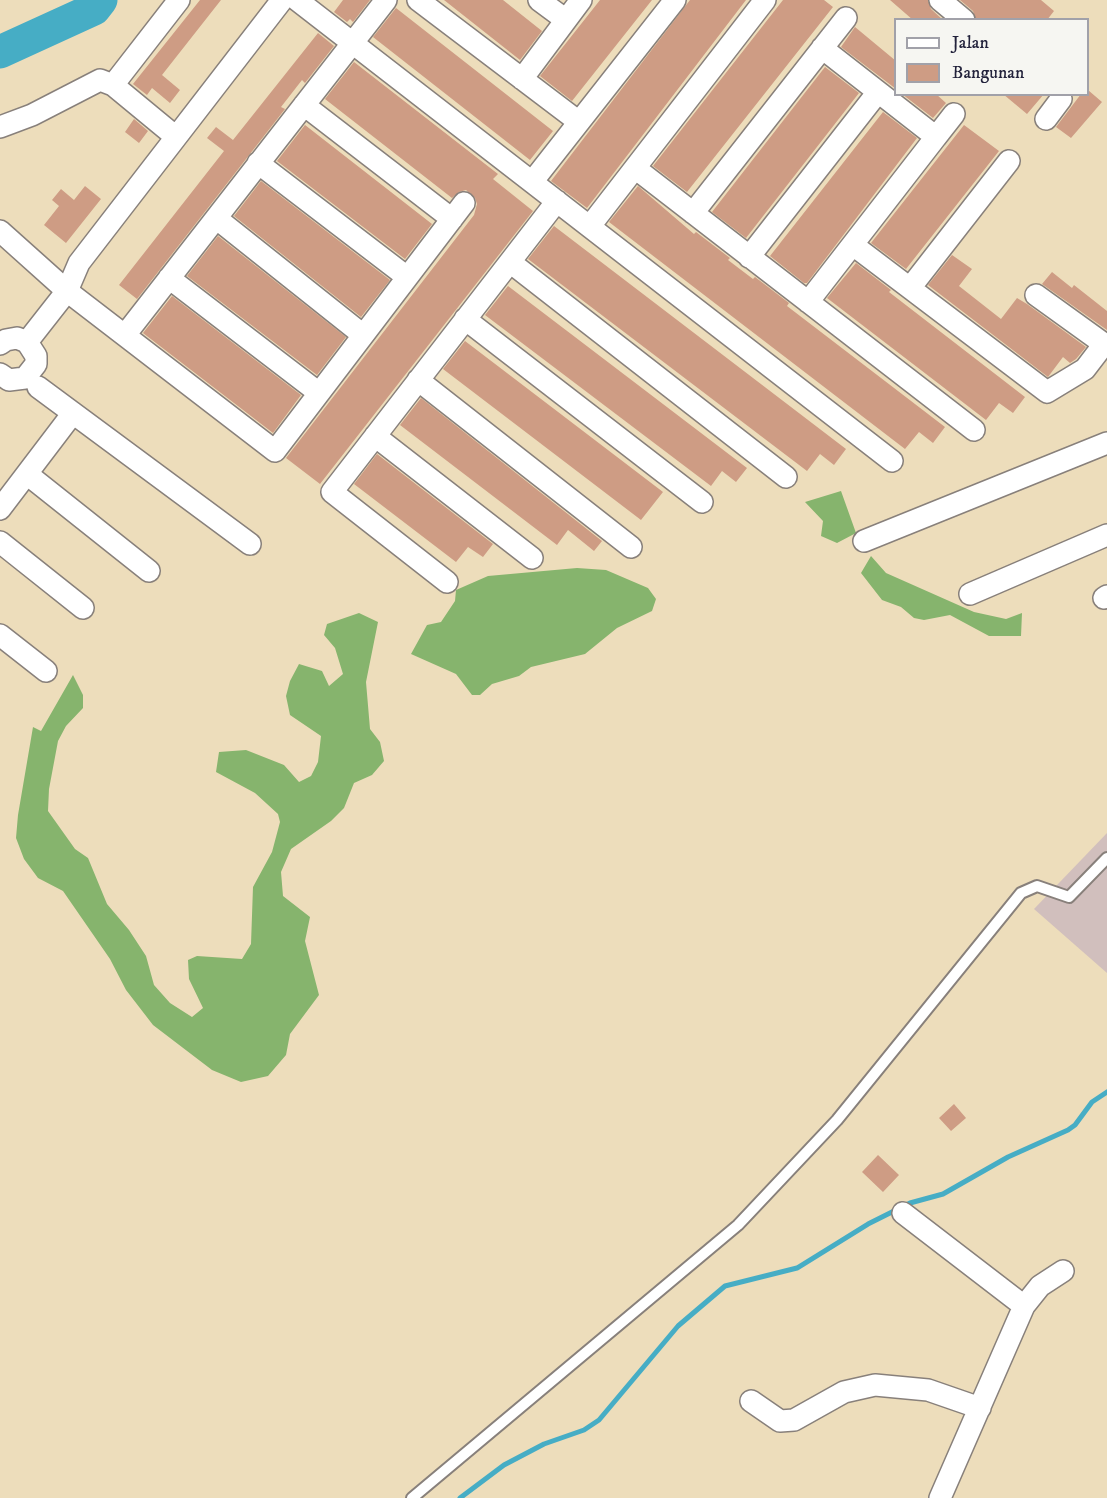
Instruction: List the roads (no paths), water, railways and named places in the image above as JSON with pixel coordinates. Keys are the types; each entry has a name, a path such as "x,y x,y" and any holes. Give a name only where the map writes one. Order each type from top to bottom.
{"street":[{"path":"113,85 179,0"},
{"path":"27,342 67,291 79,262 282,0"},
{"path":"297,0 892,461"},
{"path":"125,335 386,0"},
{"path":"418,0 579,122"},
{"path":"539,0 566,20"},
{"path":"522,78 581,0"},
{"path":"532,182 675,0"},
{"path":"590,226 765,0"},
{"path":"940,0 962,18"},
{"path":"693,213 846,18"},
{"path":"822,48 936,137"},
{"path":"0,127 32,115 100,80 113,85 176,137"},
{"path":"750,257 878,92"},
{"path":"1046,119 1061,96"},
{"path":"0,231 67,291 275,451 458,211 304,105"},
{"path":"808,302 954,114"},
{"path":"910,288 1009,161"},
{"path":"258,164 407,277"},
{"path":"635,168 974,430"},
{"path":"447,582 332,492 557,201"},
{"path":"216,218 363,335"},
{"path":"853,245 1047,392 1084,369 1104,344 1036,295"},
{"path":"510,262 786,477"},
{"path":"169,278 319,393"},
{"path":"465,320 702,502"},
{"path":"0,344 16,338 27,342 36,356 32,372 17,380 0,376"},
{"path":"418,380 631,547"},
{"path":"38,387 250,544"},
{"path":"0,509 74,413"},
{"path":"375,436 532,558"},
{"path":"864,541 1107,442"},
{"path":"27,474 149,572"},
{"path":"970,594 1107,535"},
{"path":"0,542 83,608"},
{"path":"0,635 46,671"},
{"path":"903,1213 1024,1305"},
{"path":"940,1498 1024,1305 1040,1286 1064,1271"},
{"path":"751,1401 780,1421 794,1420 844,1392 875,1385 928,1390 980,1408"}],"lane":[{"path":"412,1498 738,1225 837,1120 1021,893 1037,886 1069,897 1107,858"}],"waterway":[{"path":"0,52 94,9 101,0"},
{"path":"460,1498 504,1465 544,1444 584,1430 599,1420 678,1326 725,1286 797,1268 868,1224 910,1203 943,1194 1008,1157 1068,1130 1075,1125 1092,1102 1107,1092"}]}
